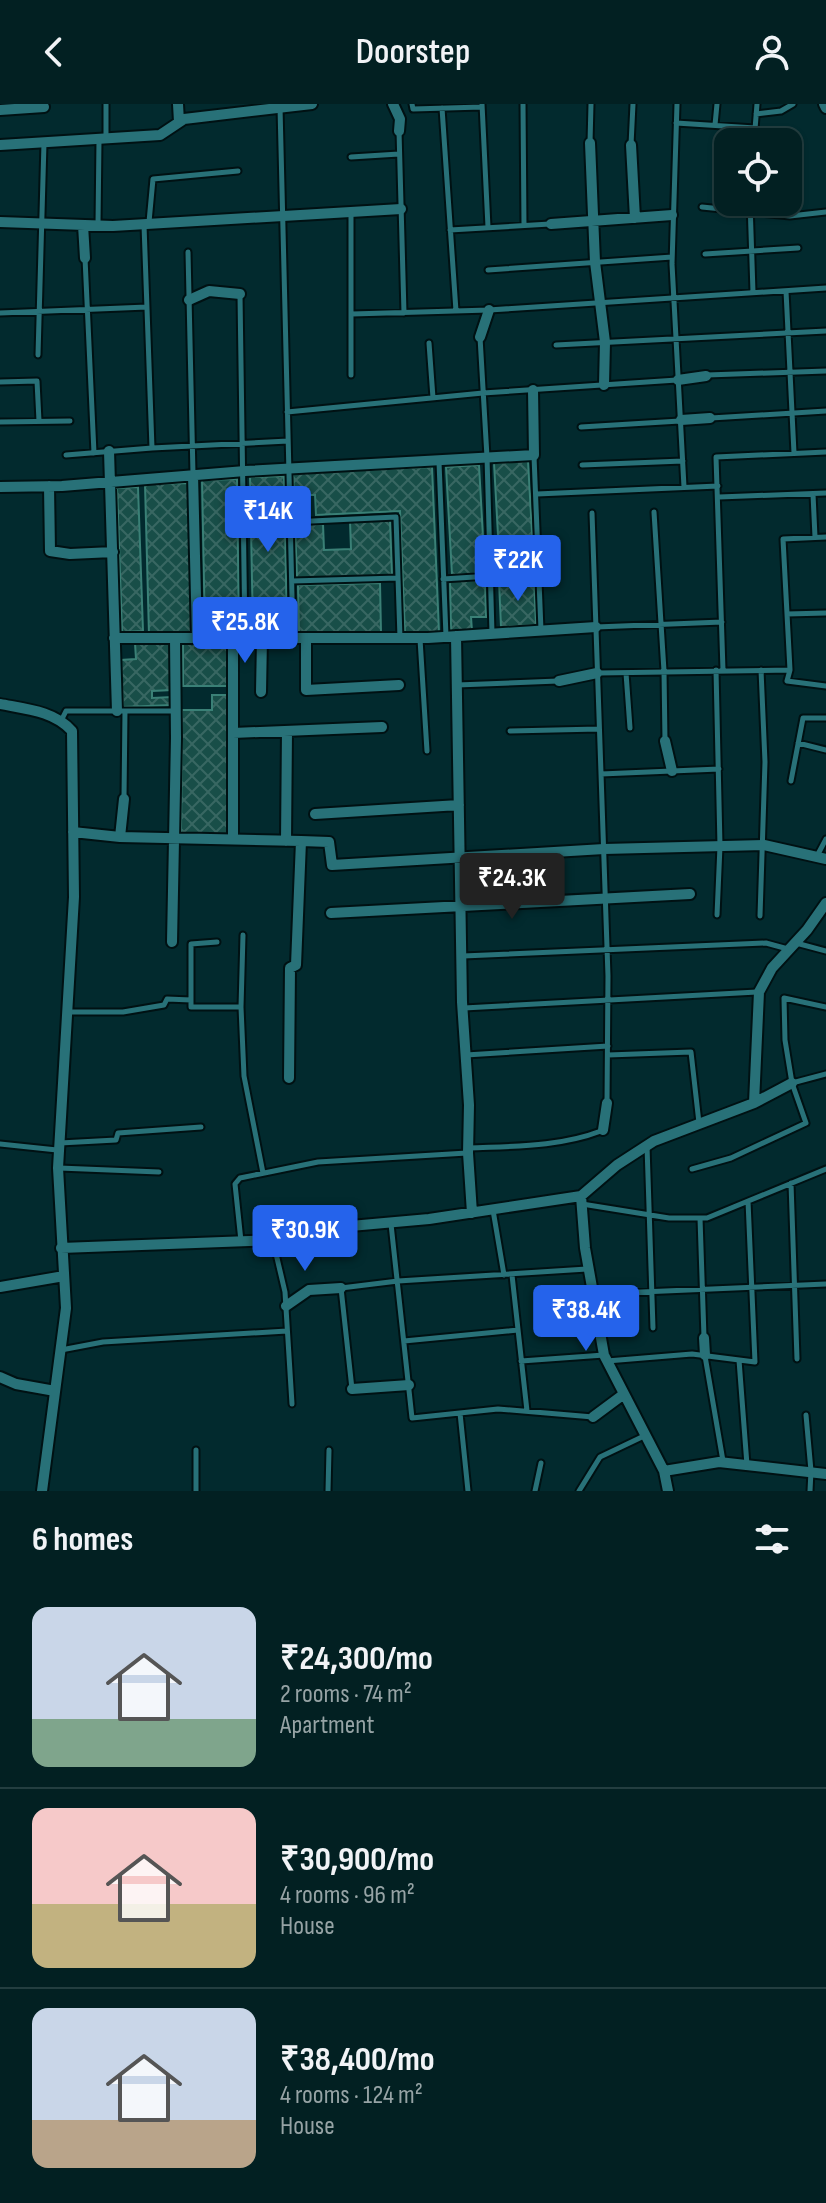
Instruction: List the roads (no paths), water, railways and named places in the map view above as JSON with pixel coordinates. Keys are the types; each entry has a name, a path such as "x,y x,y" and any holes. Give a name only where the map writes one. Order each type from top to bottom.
{"street":[{"path":"178,104 179,122"},
{"path":"0,145 160,135 184,119 222,109 312,104"},
{"path":"393,104 400,119 399,131"},
{"path":"0,110 44,107"},
{"path":"590,143 595,262 605,342 604,385"},
{"path":"631,145 635,218"},
{"path":"0,222 147,224 401,209"},
{"path":"551,224 672,215"},
{"path":"83,225 85,258"},
{"path":"189,300 209,291 240,294"},
{"path":"480,337 489,310"},
{"path":"678,380 706,376"},
{"path":"0,487 534,455 533,390"},
{"path":"681,420 710,418"},
{"path":"109,451 114,638 121,711"},
{"path":"193,475 197,638"},
{"path":"49,486 50,551 70,554 113,552"},
{"path":"114,638 420,638 596,627"},
{"path":"451,636 457,685 461,956 472,1213"},
{"path":"172,942 175,638"},
{"path":"233,638 233,839"},
{"path":"261,692 262,638"},
{"path":"306,638 306,690 399,685"},
{"path":"559,681 597,673"},
{"path":"0,704 62,719 72,731 74,897 58,1168 66,1308 42,1491"},
{"path":"233,733 382,727"},
{"path":"286,841 287,731"},
{"path":"665,741 672,771"},
{"path":"120,837 124,799"},
{"path":"315,814 459,805"},
{"path":"73,832 120,837 329,842 332,865 604,849 764,845 821,858"},
{"path":"289,1078 290,968 296,965 301,841"},
{"path":"331,913 690,894"},
{"path":"754,1103 759,992 772,968 826,903"},
{"path":"61,1248 273,1240 317,1229 581,1200 617,1165 647,1146 754,1103 792,1083"},
{"path":"603,1130 607,1103"},
{"path":"581,1200 588,1269 606,1358 664,1471 668,1491"},
{"path":"0,1287 64,1276"},
{"path":"286,1306 309,1290 341,1288"},
{"path":"704,1338 705,1355"},
{"path":"0,1377 16,1384 55,1391"},
{"path":"0,1386 16,1384"},
{"path":"352,1389 409,1385"},
{"path":"593,1417 624,1394"},
{"path":"664,1471 723,1462 826,1474"}],"lane":[{"path":"98,225 106,104"},
{"path":"412,104 413,109 482,106 488,227"},
{"path":"523,104 524,225"},
{"path":"590,143 591,104"},
{"path":"631,145 633,104"},
{"path":"677,104 672,257 684,487"},
{"path":"715,125 717,104"},
{"path":"676,123 755,128 757,104"},
{"path":"756,114 781,111 793,104"},
{"path":"277,106 293,638"},
{"path":"442,108 456,311"},
{"path":"399,131 404,313"},
{"path":"38,355 44,143"},
{"path":"351,157 399,154"},
{"path":"152,448 147,224 153,179 238,171"},
{"path":"702,207 714,209"},
{"path":"351,210 351,375"},
{"path":"802,215 826,212"},
{"path":"749,216 753,292"},
{"path":"450,230 551,224"},
{"path":"705,254 798,248"},
{"path":"188,252 193,475"},
{"path":"488,270 672,257"},
{"path":"85,258 94,453"},
{"path":"352,314 489,310 826,288"},
{"path":"786,291 794,454"},
{"path":"240,294 245,471 245,638"},
{"path":"0,313 147,307"},
{"path":"556,345 826,331"},
{"path":"480,337 492,634"},
{"path":"429,343 433,398"},
{"path":"706,376 826,371"},
{"path":"287,412 483,393 678,380"},
{"path":"0,382 37,381 39,421"},
{"path":"710,418 826,411"},
{"path":"581,427 681,420"},
{"path":"0,422 70,421"},
{"path":"66,455 288,441"},
{"path":"717,915 722,622 716,457 826,452"},
{"path":"534,455 541,631"},
{"path":"439,460 443,579 451,636"},
{"path":"582,465 683,461"},
{"path":"537,494 718,486"},
{"path":"719,497 826,493"},
{"path":"813,494 815,537"},
{"path":"654,512 665,741"},
{"path":"592,513 607,948 607,1103"},
{"path":"291,522 396,517 400,638"},
{"path":"826,537 783,539 790,670 787,681 826,686"},
{"path":"443,579 539,573"},
{"path":"292,581 398,578"},
{"path":"787,614 826,613"},
{"path":"596,627 722,622"},
{"path":"420,638 427,751"},
{"path":"760,916 765,762 761,670"},
{"path":"597,673 790,670"},
{"path":"626,673 630,728"},
{"path":"457,685 559,681"},
{"path":"62,719 66,711 176,711"},
{"path":"121,711 124,799"},
{"path":"791,781 803,718 826,718"},
{"path":"510,731 599,729"},
{"path":"798,743 826,750"},
{"path":"601,774 719,769"},
{"path":"821,858 826,839"},
{"path":"243,935 241,1007 244,1076 263,1173"},
{"path":"217,942 191,944 191,1007 241,1007"},
{"path":"461,956 766,943 826,951"},
{"path":"463,1008 759,992"},
{"path":"692,1169 731,1158 806,1123 792,1083 785,1040 784,998 826,1007"},
{"path":"67,1012 123,1012 164,1005 167,999 191,1000"},
{"path":"466,1055 608,1046"},
{"path":"608,1055 691,1052 699,1124"},
{"path":"792,1083 826,1074"},
{"path":"0,1144 59,1147 116,1140 118,1133 201,1127"},
{"path":"241,1242 235,1184 240,1178 318,1162 543,1145 583,1138 603,1130"},
{"path":"647,1146 653,1328"},
{"path":"58,1168 159,1172"},
{"path":"581,1200 650,1215 707,1218 826,1169"},
{"path":"791,1183 797,1359"},
{"path":"521,1361 692,1354 755,1362 748,1201"},
{"path":"493,1210 504,1275"},
{"path":"700,1218 704,1338"},
{"path":"391,1223 412,1418 498,1409 593,1417"},
{"path":"273,1240 286,1306 292,1404"},
{"path":"352,1389 341,1288 398,1281 588,1269"},
{"path":"512,1275 527,1411"},
{"path":"593,1294 826,1284"},
{"path":"404,1341 518,1330"},
{"path":"60,1350 103,1342 287,1331"},
{"path":"705,1355 723,1462"},
{"path":"739,1360 747,1465"},
{"path":"460,1413 468,1491"},
{"path":"806,1415 810,1491"},
{"path":"579,1491 600,1457 645,1435"},
{"path":"196,1450 196,1491"},
{"path":"328,1491 329,1450"},
{"path":"535,1491 541,1463"}]}
